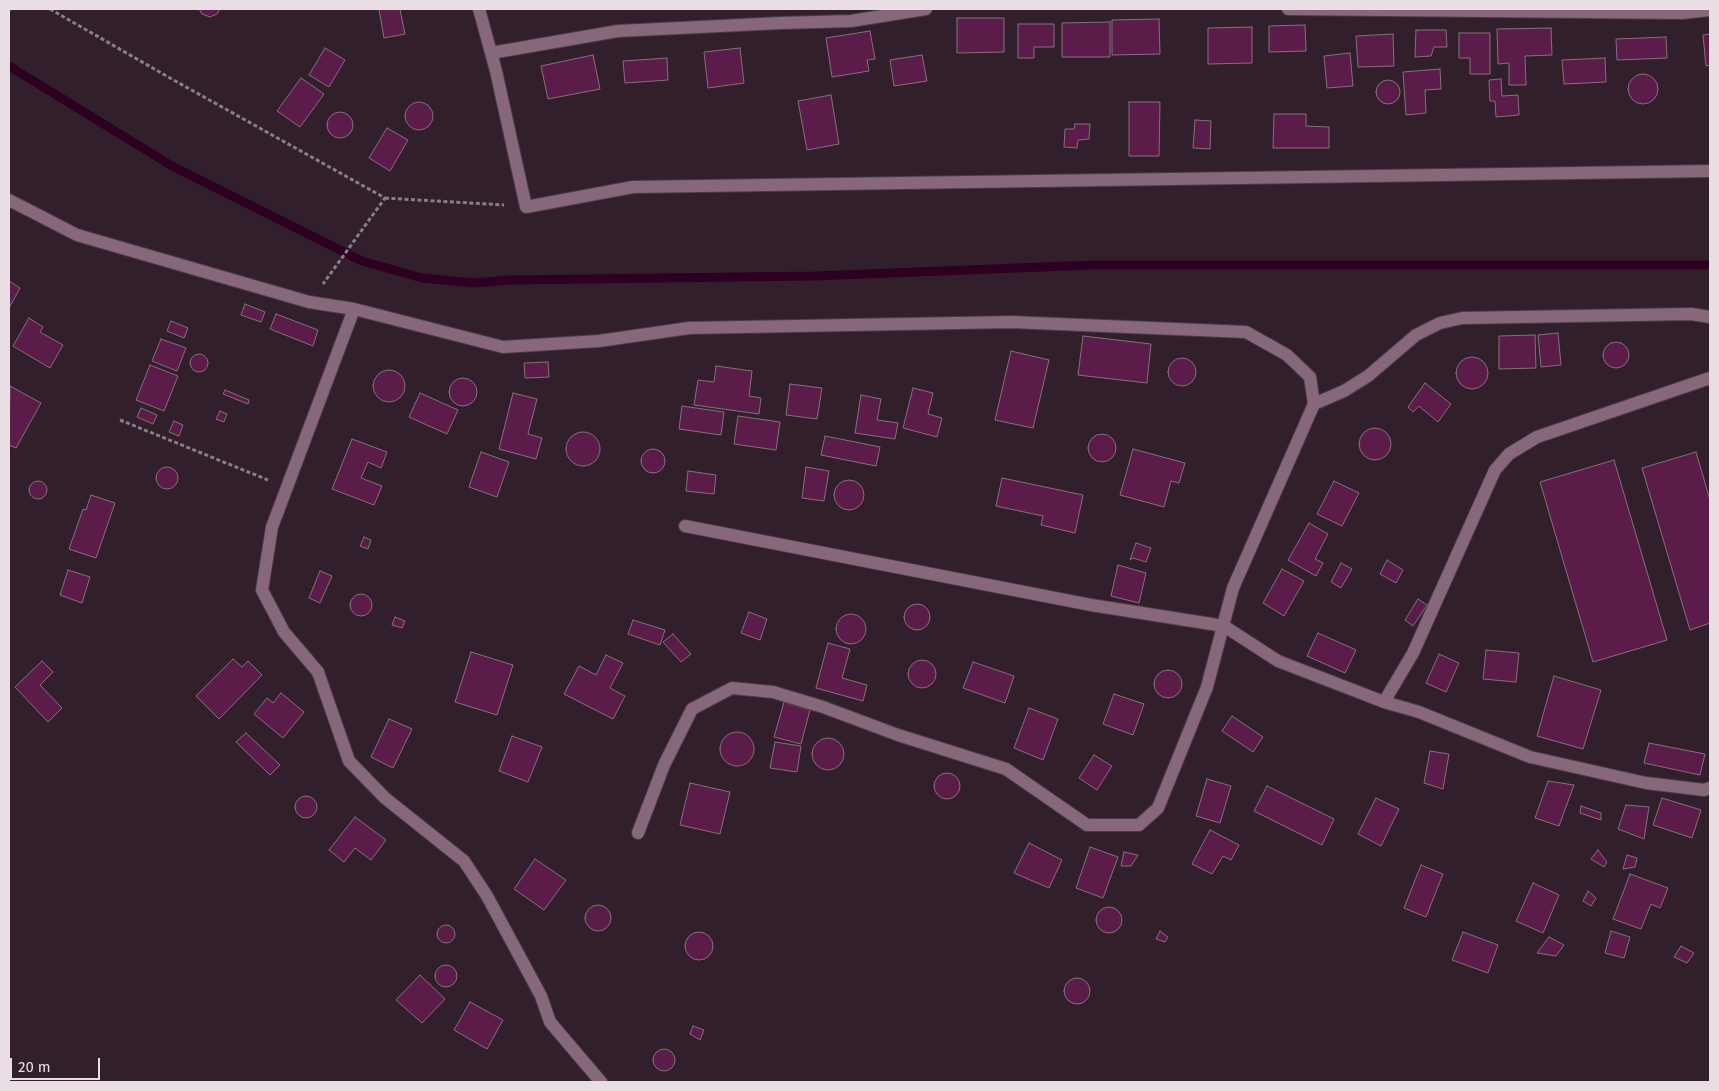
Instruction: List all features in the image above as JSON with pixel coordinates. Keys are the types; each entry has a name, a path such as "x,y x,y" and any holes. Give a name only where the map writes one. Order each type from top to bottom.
{"street":[{"path":"479,9 491,53 526,207 633,187 1710,171"},
{"path":"491,53 618,32 850,21 926,9"},
{"path":"1288,9 1682,13 1710,10"},
{"path":"9,200 77,235 309,302 354,309 504,347 599,341 689,328 1001,322 1246,332 1287,355 1310,378 1314,404 1233,588 1206,688 1158,808 1139,825 1087,825 1006,769 898,735 823,707 773,692 732,688 692,709 664,765 638,834"},
{"path":"354,309 272,527 262,590 284,632 318,672 349,761 385,798 464,861 487,896 540,996 550,1022 601,1082"},
{"path":"1314,404 1368,376 1416,335 1440,323 1462,318 1690,314 1710,317"},
{"path":"1384,702 1413,653 1495,470 1509,454 1537,437 1710,378"},
{"path":"685,526 1091,605 1224,626 1278,661 1384,702 1419,712 1530,757 1646,782 1704,790 1710,788"}],"path":[{"path":"50,9 385,198 526,207"},
{"path":"309,302 385,198"},
{"path":"120,420 287,488"}],"building":[{"path":"199,9 220,9 217,14 210,17 202,14"},
{"path":"379,9 400,9 405,34 384,38"},
{"path":"957,18 1004,18 1004,52 957,53"},
{"path":"1159,19 1160,54 1112,55 1112,20"},
{"path":"1110,22 1110,57 1062,57 1062,23"},
{"path":"1018,24 1054,24 1054,47 1034,47 1034,58 1018,58"},
{"path":"1305,25 1306,51 1269,52 1269,26"},
{"path":"1252,27 1252,63 1208,64 1208,28"},
{"path":"1551,28 1552,55 1525,56 1526,85 1509,85 1509,63 1498,64 1497,29"},
{"path":"1416,30 1446,30 1447,47 1434,47 1431,56 1415,57"},
{"path":"870,31 875,59 867,60 869,71 832,77 826,38"},
{"path":"1459,33 1490,33 1490,74 1470,74 1470,58 1459,58"},
{"path":"1393,34 1394,66 1358,67 1356,36"},
{"path":"1710,34 1710,65 1706,66 1703,35"},
{"path":"1666,37 1667,58 1617,60 1616,39"},
{"path":"325,48 345,60 329,87 309,75"},
{"path":"740,48 744,83 708,88 704,52"},
{"path":"1350,53 1353,86 1327,88 1324,56"},
{"path":"593,55 600,89 548,99 541,66"},
{"path":"922,55 927,81 894,86 890,60"},
{"path":"667,58 668,80 625,83 623,61"},
{"path":"1605,58 1606,82 1564,84 1562,60"},
{"path":"1440,69 1441,89 1425,90 1426,113 1406,115 1403,72"},
{"path":"1643,74 1649,75 1657,83 1657,95 1649,103 1643,104 1637,103 1629,95 1628,89 1629,83 1637,75"},
{"path":"301,78 324,94 300,127 277,111"},
{"path":"1501,79 1502,96 1518,95 1519,115 1496,117 1495,101 1490,101 1489,80"},
{"path":"1388,80 1397,83 1400,92 1397,101 1388,104 1379,101 1376,92 1379,83"},
{"path":"831,95 839,144 807,150 798,101"},
{"path":"419,102 429,106 433,116 429,126 419,130 409,126 405,116 409,106"},
{"path":"1129,102 1160,102 1159,156 1129,156"},
{"path":"340,112 349,116 353,125 349,134 340,138 331,134 327,125 331,116"},
{"path":"1274,114 1306,114 1306,126 1329,127 1329,148 1273,148"},
{"path":"1195,120 1211,121 1210,149 1193,148"},
{"path":"1075,124 1090,124 1089,139 1078,140 1077,148 1064,147 1065,129 1074,129"},
{"path":"387,128 408,140 390,171 369,158"},
{"path":"9,281 20,288 9,308"},
{"path":"245,304 265,312 261,322 241,315"},
{"path":"276,314 318,330 313,346 270,329"},
{"path":"29,318 43,327 40,332 63,345 50,368 13,346"},
{"path":"171,321 188,328 184,338 167,331"},
{"path":"1558,333 1561,365 1541,367 1538,335"},
{"path":"1535,335 1536,368 1499,369 1499,336"},
{"path":"1083,336 1151,344 1147,383 1078,375"},
{"path":"161,339 186,348 177,371 152,361"},
{"path":"1616,342 1625,346 1629,355 1625,364 1616,368 1607,364 1603,355 1607,346"},
{"path":"1011,351 1049,360 1033,428 995,420"},
{"path":"199,354 205,357 208,363 205,369 199,372 193,369 190,363 193,357"},
{"path":"1472,357 1478,358 1483,362 1487,367 1487,379 1483,384 1478,388 1472,389 1466,388 1461,384 1457,379 1456,373 1457,367 1461,362 1466,358"},
{"path":"1182,358 1192,362 1196,372 1192,382 1182,386 1172,382 1168,372 1172,362"},
{"path":"548,362 549,377 525,378 524,363"},
{"path":"150,365 178,376 164,411 136,400"},
{"path":"716,366 752,371 749,396 761,398 759,414 694,405 698,380 714,382"},
{"path":"389,370 395,371 400,375 404,380 404,392 400,397 395,401 389,402 383,401 378,397 374,392 373,386 374,380 378,375 383,371"},
{"path":"463,378 473,382 477,392 473,402 463,406 453,402 449,392 453,382"},
{"path":"1425,383 1451,404 1438,422 1419,406 1413,412 1408,407"},
{"path":"790,384 822,388 817,419 786,415"},
{"path":"10,386 41,403 16,448 9,445"},
{"path":"913,388 933,393 928,414 942,418 937,437 903,428"},
{"path":"225,390 249,400 248,404 223,394"},
{"path":"420,393 458,410 447,434 409,417"},
{"path":"513,393 537,399 528,434 542,438 536,459 499,449"},
{"path":"861,395 881,399 877,420 898,423 895,439 855,433"},
{"path":"682,406 724,412 721,435 679,429"},
{"path":"141,408 157,415 153,424 137,417"},
{"path":"220,411 227,414 224,422 216,419"},
{"path":"738,416 780,422 776,450 734,444"},
{"path":"174,421 183,425 179,436 169,432"},
{"path":"1375,428 1381,429 1386,433 1390,438 1390,450 1386,455 1381,459 1375,460 1369,459 1364,455 1360,450 1359,444 1360,438 1364,433 1369,429"},
{"path":"583,432 595,437 600,449 595,461 583,466 571,461 566,449 571,437"},
{"path":"1102,434 1112,438 1116,448 1112,458 1102,462 1092,458 1088,448 1092,438"},
{"path":"825,436 880,447 876,466 821,455"},
{"path":"352,439 387,452 381,468 368,462 361,478 382,486 374,505 332,489"},
{"path":"653,449 662,452 665,461 662,470 653,473 644,470 641,461 644,452"},
{"path":"1133,449 1185,463 1179,483 1171,481 1164,507 1120,495"},
{"path":"481,452 509,462 497,497 469,487"},
{"path":"1696,452 1710,500 1710,623 1690,630 1642,468"},
{"path":"1614,460 1667,640 1593,662 1540,482"},
{"path":"167,467 175,470 178,478 175,486 167,489 159,486 156,478 159,470"},
{"path":"806,467 829,471 824,501 802,498"},
{"path":"688,471 716,475 714,494 686,491"},
{"path":"1002,478 1083,495 1075,533 1041,525 1043,516 996,506"},
{"path":"849,480 860,484 864,495 860,506 849,510 838,506 834,495 838,484"},
{"path":"38,481 44,484 47,490 44,496 38,499 32,496 29,490 32,484"},
{"path":"1334,481 1359,493 1342,526 1317,514"},
{"path":"91,495 115,503 96,558 69,549 83,509 86,510"},
{"path":"1309,523 1328,534 1315,559 1323,563 1316,576 1288,560"},
{"path":"364,537 371,540 368,549 360,546"},
{"path":"1136,543 1151,548 1146,562 1133,558 1130,560"},
{"path":"1387,560 1403,570 1396,583 1380,574"},
{"path":"1341,563 1352,569 1341,588 1331,582"},
{"path":"1118,565 1146,573 1139,603 1111,596"},
{"path":"1282,569 1304,581 1284,616 1263,603"},
{"path":"68,570 90,577 82,603 60,595"},
{"path":"320,571 332,576 320,603 309,598"},
{"path":"361,594 369,597 372,605 369,613 361,616 353,613 350,605 353,597"},
{"path":"1418,599 1427,605 1413,626 1405,620"},
{"path":"917,604 926,608 930,617 926,626 917,630 908,626 904,617 908,608"},
{"path":"749,612 767,619 760,640 741,633"},
{"path":"851,614 862,618 866,629 862,640 851,644 840,640 836,629 840,618"},
{"path":"395,617 405,621 402,628 392,625"},
{"path":"633,620 665,630 660,645 628,634"},
{"path":"1318,633 1356,650 1345,673 1307,656"},
{"path":"673,634 691,654 681,662 663,642"},
{"path":"828,643 850,649 842,678 867,685 863,701 816,688"},
{"path":"1486,650 1519,653 1516,682 1483,679"},
{"path":"471,652 513,665 497,715 455,702"},
{"path":"1439,654 1459,663 1446,692 1426,683"},
{"path":"606,655 623,663 610,688 625,696 613,719 564,694 579,666 596,675"},
{"path":"233,659 242,667 248,661 262,675 219,719 196,696"},
{"path":"922,660 932,664 936,674 932,684 922,688 912,684 908,674 912,664"},
{"path":"42,661 53,672 40,685 62,708 48,722 15,687"},
{"path":"973,662 1014,676 1005,703 963,688"},
{"path":"1168,670 1178,674 1182,684 1178,694 1168,698 1158,694 1154,684 1158,674"},
{"path":"1554,676 1601,690 1583,749 1537,736"},
{"path":"281,693 304,712 283,738 254,714 267,698 273,703"},
{"path":"1114,694 1144,704 1133,735 1103,724"},
{"path":"784,702 810,710 801,744 774,737"},
{"path":"1029,708 1058,719 1043,760 1014,748"},
{"path":"1232,716 1263,737 1253,752 1222,731"},
{"path":"389,719 412,729 393,768 371,757"},
{"path":"737,732 749,737 754,749 749,761 737,766 725,761 720,749 725,737"},
{"path":"246,733 280,765 270,775 236,742"},
{"path":"512,736 542,747 528,782 499,771"},
{"path":"828,738 834,739 839,743 843,748 843,760 839,765 834,769 828,770 822,769 817,765 813,760 812,754 813,748 817,743 822,739"},
{"path":"775,742 801,746 797,772 770,768"},
{"path":"1649,743 1705,754 1700,775 1644,763"},
{"path":"1430,751 1449,754 1443,789 1424,783"},
{"path":"1094,755 1112,766 1097,790 1079,778"},
{"path":"947,773 956,777 960,786 956,795 947,799 938,795 934,786 938,777"},
{"path":"1207,779 1231,786 1220,823 1196,816"},
{"path":"1548,781 1574,785 1559,826 1535,818"},
{"path":"690,783 730,792 720,834 680,825"},
{"path":"1267,786 1334,819 1322,845 1254,811"},
{"path":"306,796 314,799 317,807 314,815 306,818 298,815 295,807 298,799"},
{"path":"1376,798 1399,809 1381,846 1358,834"},
{"path":"1662,798 1701,810 1692,838 1653,825"},
{"path":"1626,805 1649,807 1644,839 1618,829"},
{"path":"1581,806 1601,813 1601,820 1580,813"},
{"path":"355,817 386,840 371,860 355,848 344,862 329,850"},
{"path":"1210,830 1239,845 1231,860 1223,856 1212,874 1192,864"},
{"path":"1029,843 1062,860 1049,888 1014,873"},
{"path":"1090,847 1118,857 1103,898 1076,888"},
{"path":"1598,850 1607,862 1604,867 1591,859"},
{"path":"1124,852 1138,855 1131,866 1121,866"},
{"path":"1627,855 1637,858 1635,867 1623,869"},
{"path":"535,859 566,880 544,910 514,889"},
{"path":"1421,865 1443,874 1426,917 1404,908"},
{"path":"1630,874 1668,888 1660,908 1651,904 1641,929 1613,919"},
{"path":"1533,883 1559,895 1543,933 1516,921"},
{"path":"1588,891 1596,898 1591,906 1583,901"},
{"path":"598,905 607,909 611,918 607,927 598,931 589,927 585,918 589,909"},
{"path":"1109,907 1118,911 1122,920 1118,929 1109,933 1100,929 1096,920 1100,911"},
{"path":"446,925 452,928 455,934 452,940 446,943 440,940 437,934 440,928"},
{"path":"1160,931 1168,937 1165,942 1156,939"},
{"path":"1611,931 1630,937 1624,958 1605,953"},
{"path":"699,932 709,936 713,946 709,956 699,960 689,956 685,946 689,936"},
{"path":"1463,932 1498,945 1488,973 1452,960"},
{"path":"1549,937 1564,945 1556,956 1537,953"},
{"path":"1681,946 1694,953 1687,963 1674,957"},
{"path":"446,965 454,968 457,976 454,984 446,987 438,984 435,976 438,968"},
{"path":"420,975 445,999 422,1023 396,1000"},
{"path":"1077,978 1086,982 1090,991 1086,1000 1077,1004 1068,1000 1064,991 1068,982"},
{"path":"470,1002 503,1020 487,1049 454,1030"},
{"path":"693,1026 704,1030 700,1040 690,1034"},
{"path":"664,1049 672,1052 675,1060 672,1068 664,1071 656,1068 653,1060 656,1052"}],"waterway":[{"path":"9,66 172,166 362,261 422,278 473,283 510,280 815,276 1093,265 1710,265"}]}
